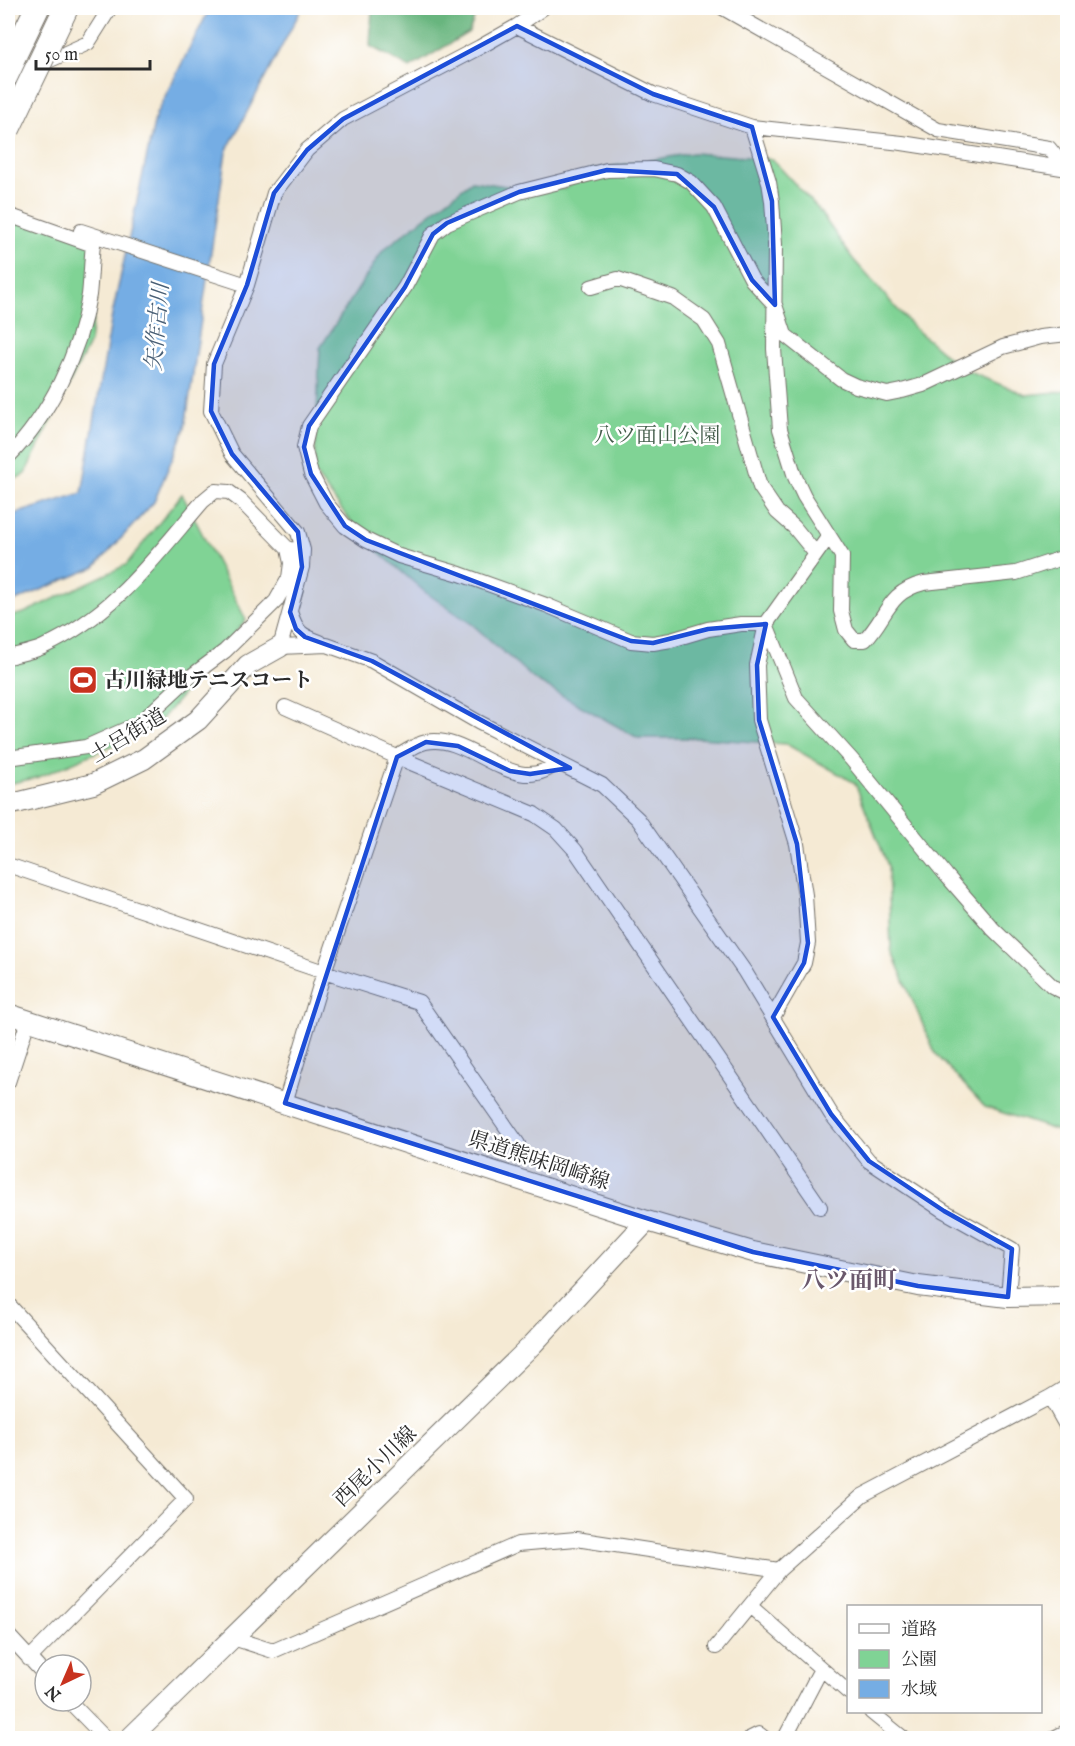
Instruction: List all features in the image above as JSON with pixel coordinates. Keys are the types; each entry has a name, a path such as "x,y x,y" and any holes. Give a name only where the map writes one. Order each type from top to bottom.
{"highway":[{"path":"8,68 36,8"},
{"path":"8,129 66,8"}],"main road":[{"name":"土呂街道","path":"8,805 93,784 144,759 198,720 248,665 280,647"},
{"name":"県道熊味岡崎線","path":"8,1014 647,1221 753,1252 918,1286 1008,1297 1068,1296"},
{"name":"西尾小川線","path":"130,1738 532,1344 647,1221"}],"street":[{"path":"8,79 88,43 110,8"},
{"path":"327,645 280,647 302,567 303,550 298,532 232,454 211,411 214,364 247,285 274,193 307,150 343,119 517,26 543,8"},
{"path":"733,10 938,130 1049,148 1067,169"},
{"path":"517,26 653,94 752,127 902,143 1067,169"},
{"path":"752,127 770,182 772,201 775,244 774,349 780,429 795,477 804,496 842,556 841,590 844,624 849,635 854,640 865,640 891,603 910,586 1016,573 1068,556"},
{"path":"766,624 741,624 708,629 653,643 631,641 495,586 399,556 366,540 345,526 326,503 311,474 304,447 309,426 405,287 433,234 447,223 519,192 607,170 654,169 677,174 691,182 714,207 752,280 775,305 785,335 841,380 856,387 887,394 923,385 1003,347 1040,337 1068,334"},
{"path":"8,206 247,285"},
{"path":"8,215 93,244 88,296 77,341 55,391 26,439 8,457"},
{"path":"591,287 618,279 673,298 704,320 719,344 760,487 777,512 794,527 816,554"},
{"path":"8,657 42,648 90,620 122,594 215,490 229,492 241,501 288,549 291,563 290,578 276,601 225,651 186,680 140,723 86,747 8,758"},
{"path":"773,1017 804,963 808,943 805,895 797,844 759,720 757,665 766,624 828,536"},
{"path":"288,549 303,550"},
{"path":"290,612 296,629 305,637 372,661 478,722 602,785 638,819 700,906 773,1017 794,1056 831,1114 869,1161 944,1211 1012,1249 1008,1297"},
{"path":"766,624 796,698 852,760 993,929 1052,986 1068,994"},
{"path":"285,707 534,814 556,829 575,850 820,1207"},
{"path":"285,1103 324,972 397,757 426,742 458,746 510,771 520,773 541,772 557,762"},
{"path":"8,865 419,1002 518,1144"},
{"path":"8,1082 28,1021"},
{"path":"8,1304 186,1499 29,1659"},
{"path":"716,1647 779,1570 862,1496 1068,1386"},
{"path":"1050,1397 1068,1429"},
{"path":"233,1638 273,1651 518,1545 576,1539 779,1570"},
{"path":"750,1605 847,1690"},
{"path":"8,1635 33,1663"},
{"path":"785,1738 821,1669"},
{"path":"81,1713 105,1738"},
{"path":"872,1713 903,1738"},
{"path":"1054,1738 1068,1731"},
{"path":"751,1738 759,1734 764,1738"}],"highlighted area":[{"path":"517,26 653,94 752,127 772,201 775,305 752,280 714,207 677,174 607,170 519,192 447,223 433,234 405,287 309,426 304,447 311,474 345,526 366,540 631,641 653,643 708,629 766,624 757,665 759,720 797,844 808,943 804,963 773,1017 831,1114 869,1161 944,1211 1012,1249 1008,1297 918,1286 753,1252 285,1103 397,757 426,742 458,746 510,771 530,774 570,768 372,661 305,637 296,629 290,612 302,567 298,532 232,454 211,411 214,364 247,285 274,193 307,150 343,119"}],"green space":[{"path":"372,8 478,8 469,32 410,68 370,46"},
{"name":"八ツ面山公園","path":"693,153 772,159 818,209 853,259 913,327 962,369 1026,395 1067,391 1067,1134 985,1107 935,1053 891,950 888,866 855,783 786,744 699,738 638,738 536,681 473,625 425,592 365,540 314,473 320,348 383,250 472,181 512,187 564,189 592,170"},
{"path":"8,210 80,235 102,253 90,342 25,474 8,483"},
{"path":"182,494 246,620 155,727 39,777 8,784 8,617 24,613 126,565"}],"water":[{"name":"矢作古川","path":"210,8 302,8 226,152 185,428 154,502 95,567 8,604 8,516 82,493 112,315 156,114"}],"place":[{"name":"古川緑地テニスコート","path":"83,680"}],"district":[{"name":"八ツ面町","path":"849,1280"}]}
